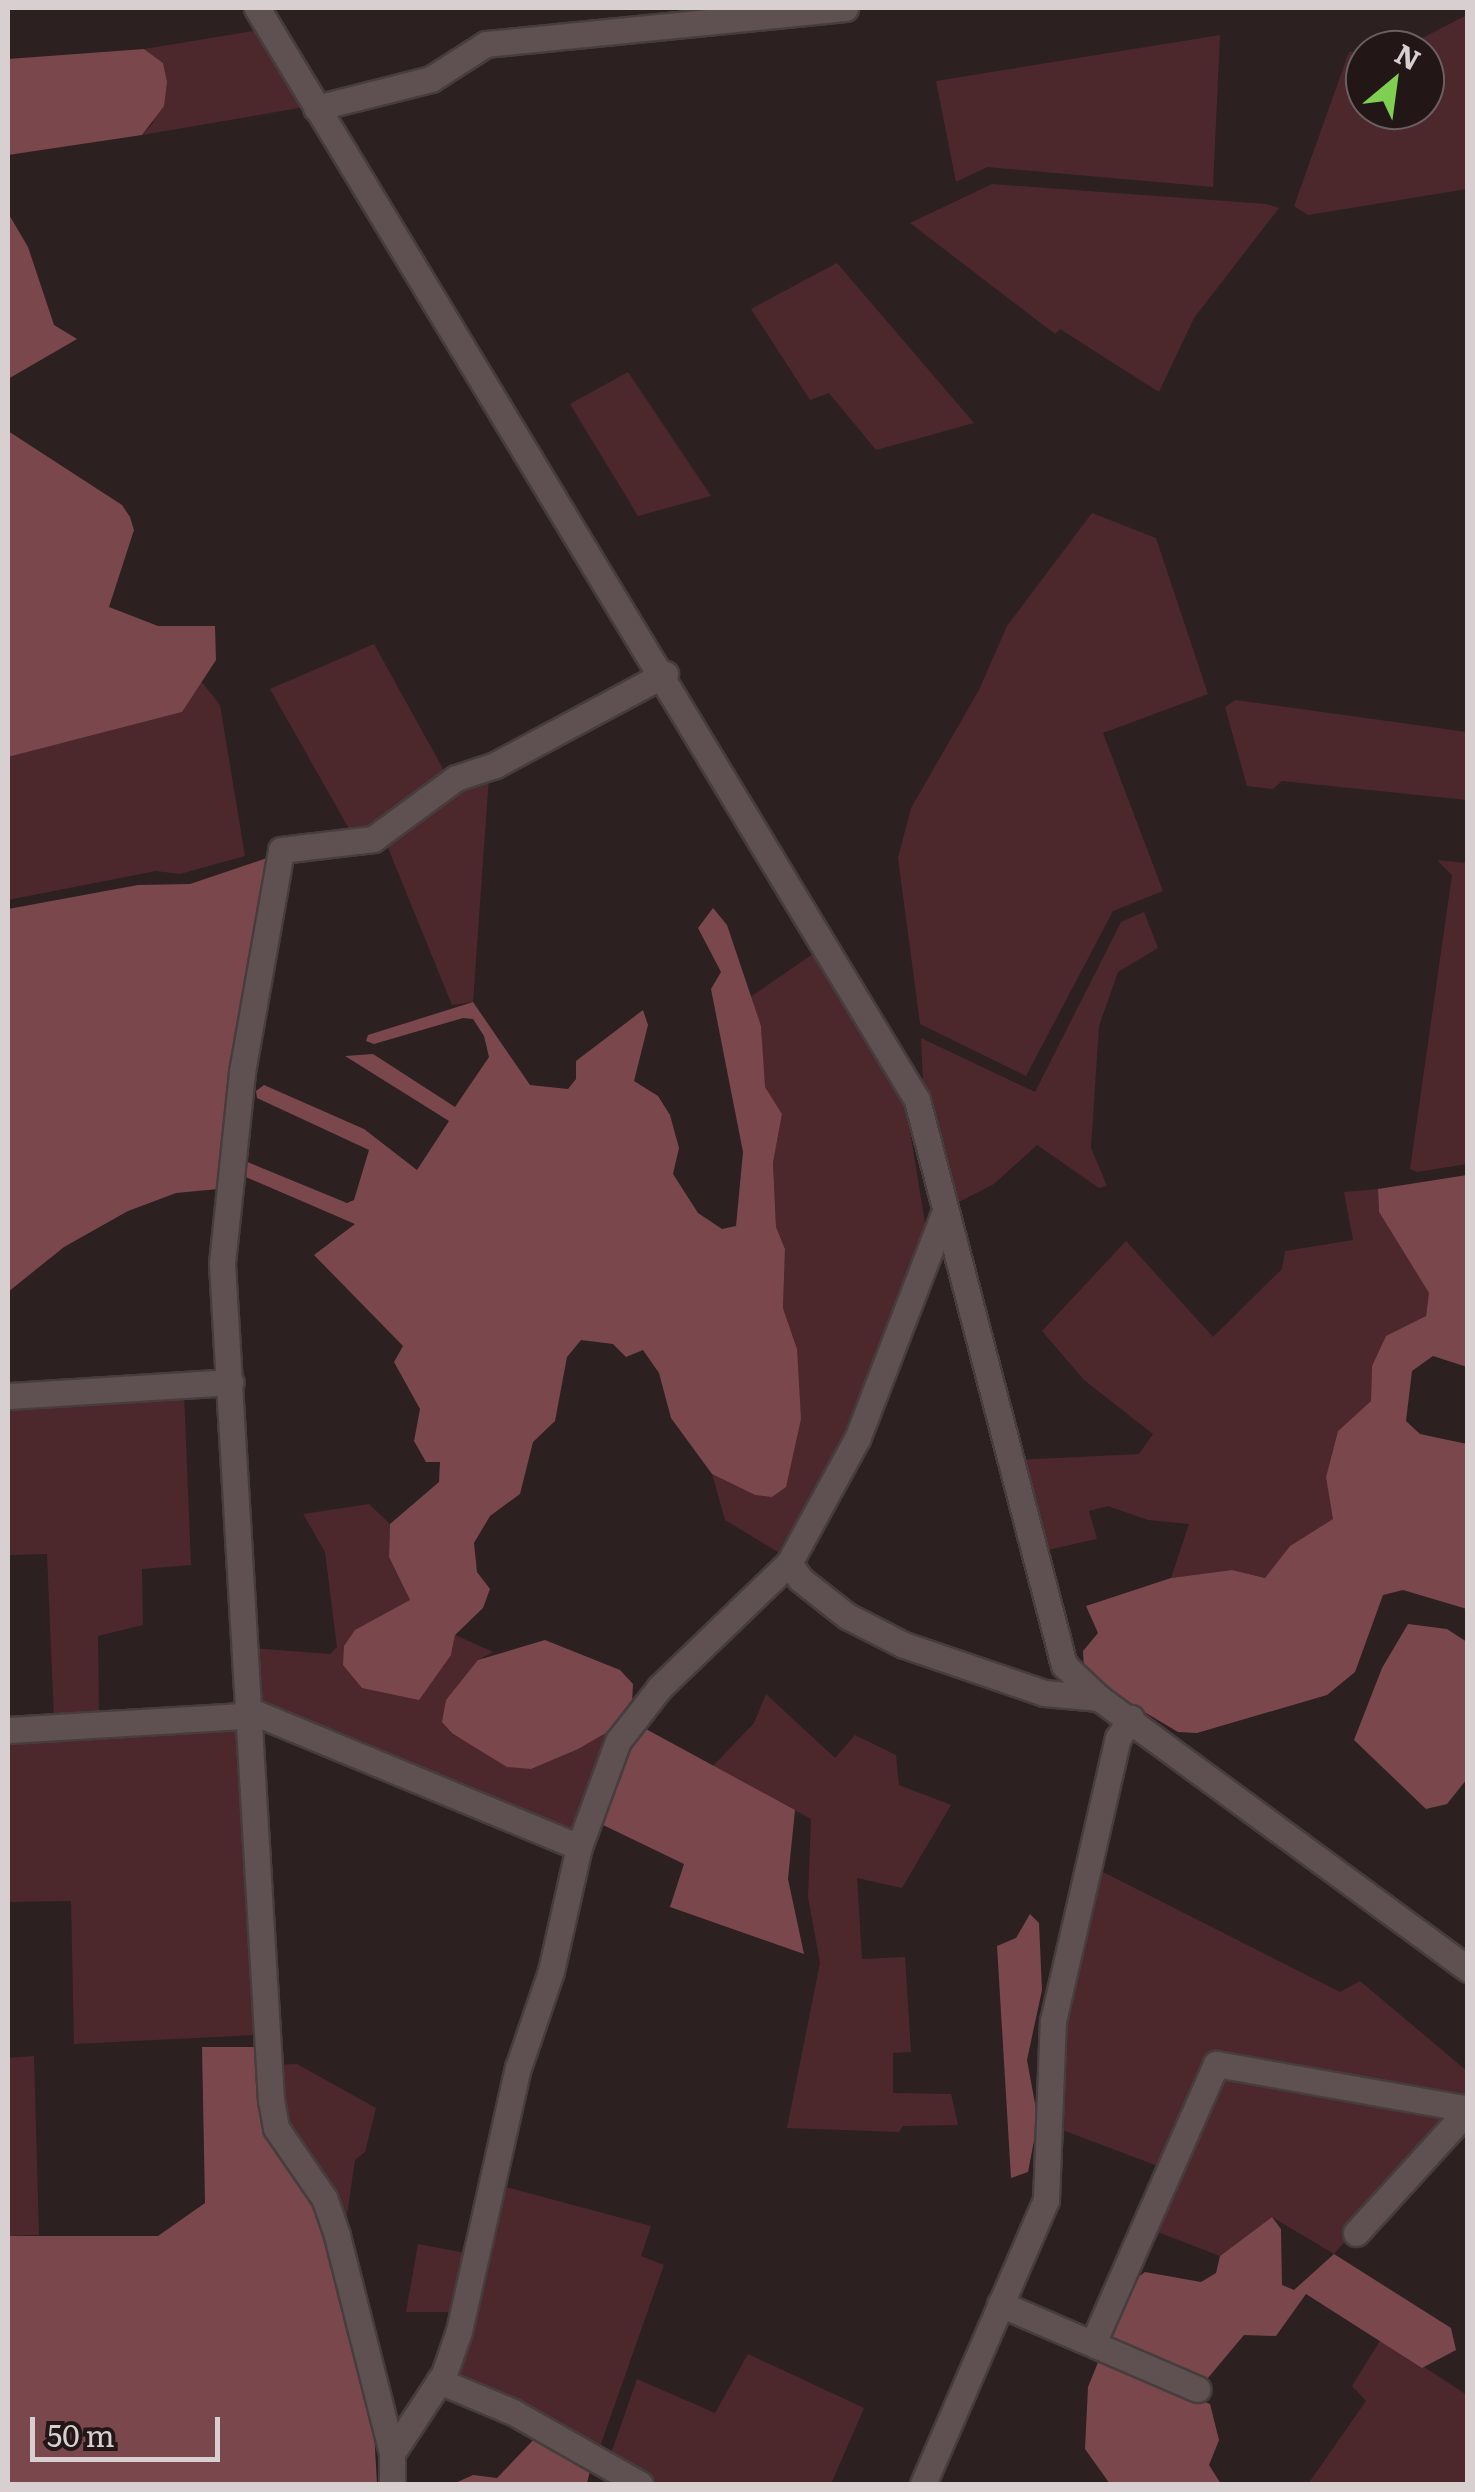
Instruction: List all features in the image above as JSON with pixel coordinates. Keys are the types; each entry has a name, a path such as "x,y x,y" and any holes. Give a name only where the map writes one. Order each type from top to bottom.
{"street":[{"path":"258,8 666,674 917,1100 944,1216 1064,1665 1099,1698 1468,1969"},
{"path":"316,108 431,79 486,44 846,8"},
{"path":"392,2484 392,2453 338,2235 324,2198 276,2128 247,1712 222,1263 226,1191 280,850 373,838 456,778 495,765 666,674"},
{"path":"392,2453 439,2381 459,2332 482,2208 518,2068 551,1971 579,1847 618,1740 660,1688 790,1563 857,1440 944,1216"},
{"path":"8,1396 231,1382"},
{"path":"790,1563 800,1580 846,1616 904,1645 1044,1694 1099,1698"},
{"path":"8,1730 247,1712 579,1847"},
{"path":"922,2484 1046,2200 1053,2020 1118,1738 1131,1718"},
{"path":"1093,2342 1216,2064 1468,2110"},
{"path":"1356,2233 1468,2110"},
{"path":"1000,2304 1198,2389"},
{"path":"439,2381 514,2412 640,2484"}],"shaded area":[{"path":"1467,15 1467,189 1308,215 1294,206 1345,63 1345,130 1445,130 1445,30 1438,30"},
{"path":"259,30 305,107 142,135 153,123 163,63 144,49"},
{"path":"1220,35 1213,187 987,167 956,182 936,81"},
{"path":"144,49 163,63 167,82 164,106 142,135 8,155 8,59"},
{"path":"992,184 1279,208 1194,318 1159,392 1060,329 1055,334 910,223"},
{"path":"8,213 28,247 54,325 77,339 8,379"},
{"path":"837,263 974,423 876,450 829,393 810,400 751,309"},
{"path":"628,372 711,496 638,516 570,404"},
{"path":"8,431 122,505 130,517 134,530 109,607 158,626 215,626 216,660 182,712 8,757"},
{"path":"1092,513 1156,538 1208,694 1103,733 1163,891 1113,911 1026,1076 920,1024 898,858 911,808 979,690 1007,626"},
{"path":"374,644 447,776 400,812 353,836 270,689"},
{"path":"201,681 220,705 245,856 180,874 156,871 8,900 8,757 182,712"},
{"path":"1235,700 1467,732 1467,800 1282,781 1273,789 1247,786 1225,707"},
{"path":"489,777 473,1002 452,1005 386,843 437,797"},
{"path":"267,858 218,1189 176,1193 128,1211 64,1247 8,1292 8,909 138,885 190,884"},
{"path":"1437,860 1467,863 1467,1164 1417,1172 1410,1169 1452,875"},
{"path":"713,908 727,925 761,1026 765,1087 782,1114 773,1163 776,1227 785,1249 783,1308 797,1349 801,1419 786,1487 772,1497 755,1495 712,1474 671,1418 659,1373 643,1350 626,1357 613,1344 581,1340 567,1357 555,1421 533,1442 520,1494 490,1516 474,1543 477,1572 490,1589 483,1608 455,1635 451,1655 419,1700 362,1688 343,1665 344,1646 355,1630 410,1600 389,1557 390,1524 439,1482 440,1462 426,1462 414,1441 420,1409 394,1362 403,1346 314,1255 355,1224 241,1175 245,1161 347,1203 354,1200 369,1150 257,1098 256,1091 264,1085 364,1129 417,1170 449,1121 345,1056 373,1054 455,1107 489,1057 484,1036 473,1019 463,1018 374,1044 366,1041 368,1035 473,1002 530,1085 568,1089 576,1079 576,1061 643,1010 648,1025 634,1081 658,1096 670,1115 679,1148 673,1174 698,1213 722,1229 736,1226 743,1152 711,989 721,972 698,928"},
{"path":"1144,912 1158,948 1118,972 1099,1026 1091,1148 1107,1186 1099,1188 1037,1145 994,1184 955,1204 923,1081 921,1038 1035,1092 1121,922"},
{"path":"820,949 907,1113 928,1241 845,1440 778,1552 725,1520 712,1474 755,1495 797,1349 783,1308 785,1249 776,1227 773,1163 782,1114 764,1087 761,1026 749,998"},
{"path":"1467,1175 1467,1367 1433,1356 1412,1371 1406,1421 1420,1434 1467,1444 1467,1609 1403,1590 1383,1595 1355,1672 1327,1695 1197,1733 1178,1732 1104,1688 1084,1670 1083,1651 1098,1633 1086,1606 1171,1578 1232,1570 1265,1578 1290,1546 1333,1519 1326,1477 1338,1431 1371,1401 1372,1366 1386,1336 1426,1316 1429,1293 1379,1212 1378,1189"},
{"path":"1378,1189 1379,1212 1429,1293 1426,1316 1386,1337 1372,1366 1371,1401 1338,1431 1326,1477 1334,1519 1290,1546 1265,1578 1232,1570 1171,1578 1189,1524 1148,1520 1108,1506 1089,1511 1097,1539 1038,1552 1015,1460 1139,1454 1153,1434 1084,1380 1042,1331 1126,1241 1213,1337 1282,1269 1285,1251 1353,1240 1344,1192"},
{"path":"184,1392 191,1565 142,1569 143,1625 98,1636 99,1716 54,1719 47,1554 8,1555 8,1402"},
{"path":"369,1504 390,1524 389,1557 410,1600 404,1606 451,1655 455,1635 493,1652 478,1660 453,1735 478,1748 618,1726 572,1832 256,1703 252,1648 330,1654 337,1647 325,1552 303,1514"},
{"path":"1408,1624 1447,1629 1467,1642 1467,1779 1447,1804 1426,1809 1354,1740 1382,1668"},
{"path":"545,1640 620,1670 633,1684 632,1703 618,1726 578,1749 531,1769 507,1767 453,1734 442,1722 446,1700 478,1660"},
{"path":"766,1694 835,1758 855,1735 896,1755 899,1785 951,1805 902,1888 857,1878 862,1959 905,1957 911,2052 893,2053 893,2093 951,2094 958,2125 903,2126 899,2132 787,2128 820,1963 808,1897 811,1819 713,1766 754,1723"},
{"path":"242,1725 255,2035 74,2044 71,1901 8,1902 8,1735"},
{"path":"644,1728 795,1810 788,1879 804,1954 670,1907 684,1864 601,1824 615,1777"},
{"path":"1097,1869 1340,1992 1360,1981 1467,2071 1467,2103 1228,2058 1163,2168 1057,2128 1057,2029"},
{"path":"1030,1914 1039,1923 1042,1990 1027,2060 1038,2120 1028,2172 1011,2178 997,1946 1016,1938"},
{"path":"202,2047 259,2047 316,2197 374,2431 377,2484 8,2484 8,2236 158,2236 205,2203"},
{"path":"34,2056 39,2235 8,2236 8,2058"},
{"path":"297,2064 376,2108 365,2152 355,2160 346,2222 288,2139 274,2065"},
{"path":"1218,2074 1457,2114 1334,2254 1272,2217 1220,2256 1147,2228"},
{"path":"502,2186 651,2226 641,2256 664,2265 597,2455 453,2380"},
{"path":"1272,2217 1281,2229 1282,2285 1294,2290 1334,2254 1451,2328 1456,2350 1422,2368 1306,2294 1276,2336 1244,2335 1202,2385 1106,2342 1133,2281 1145,2272 1201,2282 1216,2273 1220,2256"},
{"path":"418,2244 466,2253 454,2312 406,2312"},
{"path":"1381,2339 1467,2395 1467,2484 1308,2484 1366,2401 1352,2386"},
{"path":"748,2354 864,2408 831,2484 656,2484 608,2462 637,2379 715,2413"},
{"path":"1099,2360 1210,2404 1219,2440 1209,2465 1221,2484 1110,2484 1085,2449 1088,2387"},
{"path":"539,2434 590,2470 587,2484 453,2484 473,2475 497,2478"}]}
